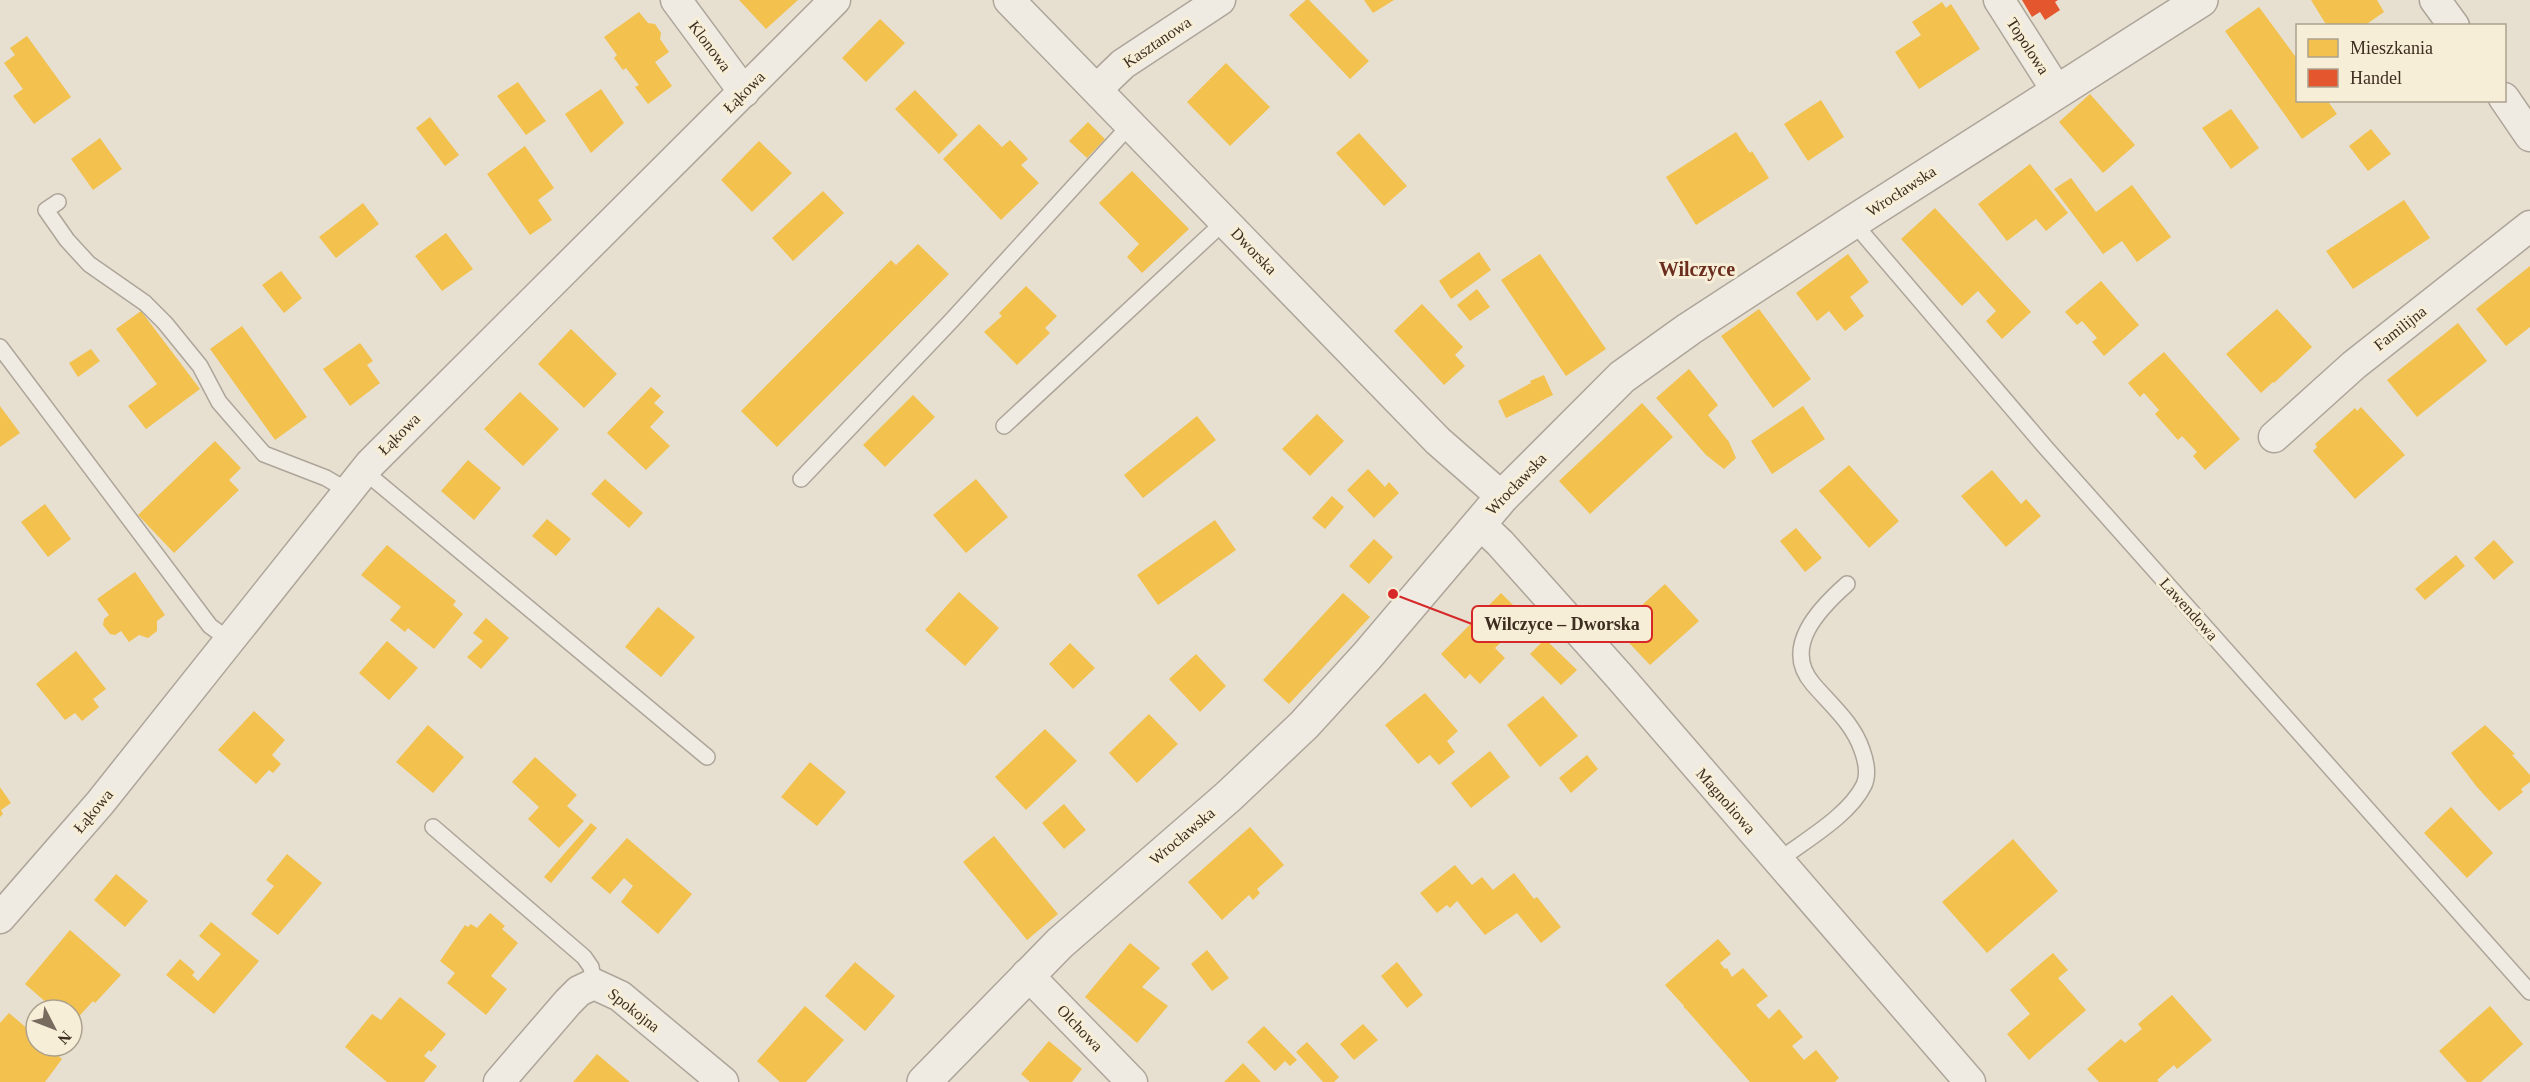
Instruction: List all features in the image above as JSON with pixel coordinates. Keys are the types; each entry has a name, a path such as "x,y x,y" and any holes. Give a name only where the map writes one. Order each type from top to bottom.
{"street":[{"name":"Klonowa","path":"676,0 744,92"},
{"name":"Łąkowa","path":"3,909 100,803 356,481 835,0"},
{"name":"Dworska","path":"1010,0 1438,441 1502,498"},
{"name":"Kasztanowa","path":"1096,89 1123,64 1220,0"},
{"name":"Topolowa","path":"1999,0 2057,91"},
{"name":"Wrocławska","path":"924,1082 1027,974 1135,875 1229,796 1304,725 1367,656 1479,523 1622,377 1689,329 1853,222 2201,0"},
{"path":"2435,0 2453,24"},
{"path":"2506,100 2530,136"},
{"name":"Familijna","path":"2274,437 2354,365 2530,226"},
{"name":"Magnoliowa","path":"1479,523 1500,543 1619,676 1970,1082"},
{"name":"Olchowa","path":"1027,974 1132,1082"},
{"name":"Spokojna","path":"499,1082 568,1002 579,991 594,984 620,996 723,1082"}],"lane":[{"path":"801,479 952,320 1131,124"},
{"path":"58,202 46,210 68,240 89,264 145,303 165,323 200,366 219,402 264,454 326,478 356,481 707,757"},
{"path":"1004,426 1225,221"},
{"name":"Lawendowa","path":"1853,222 2046,448 2530,992"},
{"path":"0,347 210,626 230,640"},
{"path":"1778,861 1835,818 1864,785 1867,770 1859,738 1835,707 1812,683 1801,657 1802,641 1817,613 1847,584"},
{"path":"433,827 584,957 591,967 594,984"}],"building: Mieszkania":[{"path":"739,0 798,0 766,29"},
{"path":"1309,0 1369,61 1350,79 1289,15"},
{"path":"1364,0 1394,0 1373,13"},
{"path":"2311,0 2377,0 2384,12 2367,24 2326,24"},
{"path":"1942,2 1946,8 1951,4 1980,49 1919,89 1895,52 1921,35 1912,22"},
{"path":"2259,7 2296,57 2296,102 2328,102 2337,114 2302,139 2225,31"},
{"path":"639,12 648,23 655,24 661,33 660,39 669,52 655,62 672,86 648,104 635,87 639,85 626,68 623,70 614,58 617,55 604,37"},
{"path":"880,19 905,43 866,82 842,58"},
{"path":"27,36 71,97 34,124 13,96 23,89 4,63 15,55 10,48"},
{"path":"1226,63 1270,107 1230,146 1187,102"},
{"path":"518,82 546,121 526,135 497,96"},
{"path":"601,89 624,123 591,153 565,114"},
{"path":"915,90 958,135 939,154 895,109"},
{"path":"2090,94 2135,145 2103,173 2059,122"},
{"path":"1821,100 1844,137 1808,161 1784,124"},
{"path":"2231,109 2259,148 2231,169 2202,128"},
{"path":"430,117 459,155 445,166 416,128"},
{"path":"1088,122 1105,139 1087,158 1069,141"},
{"path":"979,124 1002,147 1010,140 1028,159 1021,165 1039,183 1001,220 943,159"},
{"path":"2371,129 2391,154 2368,171 2349,146"},
{"path":"1736,132 1750,153 1752,151 1769,178 1696,225 1666,177"},
{"path":"1359,133 1407,186 1384,206 1336,153"},
{"path":"100,138 122,169 93,190 71,159"},
{"path":"759,141 792,173 752,212 721,180"},
{"path":"525,146 554,188 538,200 552,220 530,235 487,174"},
{"path":"2030,164 2068,213 2046,231 2036,219 2007,241 1978,204"},
{"path":"1132,171 1189,229 1142,273 1127,257 1139,244 1099,203"},
{"path":"2071,178 2096,212 2132,185 2171,237 2137,262 2122,241 2103,254 2054,189"},
{"path":"823,191 844,213 793,261 772,238"},
{"path":"2404,200 2430,238 2353,289 2326,251"},
{"path":"363,203 379,224 336,258 319,237"},
{"path":"1935,208 2031,312 2002,339 1986,321 1996,311 1978,291 1962,306 1901,239"},
{"path":"446,233 473,269 442,291 415,256"},
{"path":"918,244 949,274 777,447 741,411 891,260 896,265"},
{"path":"1479,252 1491,270 1451,299 1439,281"},
{"path":"1540,254 1606,349 1566,376 1501,280"},
{"path":"1848,254 1869,282 1850,297 1864,316 1845,331 1829,311 1817,321 1796,293"},
{"path":"2530,266 2530,327 2506,346 2476,309"},
{"path":"281,271 302,298 284,313 262,285"},
{"path":"2101,281 2139,325 2104,356 2092,342 2097,338 2082,321 2077,325 2065,312"},
{"path":"1026,286 1057,316 1045,328 1050,333 1017,365 984,332 1002,316 999,313"},
{"path":"1477,289 1490,307 1470,321 1457,305"},
{"path":"1422,304 1463,347 1455,355 1465,366 1444,385 1394,331"},
{"path":"1759,309 1811,379 1773,408 1721,336"},
{"path":"2277,309 2312,347 2261,393 2226,354"},
{"path":"141,311 200,389 146,429 128,406 157,384 116,329"},
{"path":"2458,323 2487,361 2417,417 2387,380"},
{"path":"242,326 307,417 275,440 210,349"},
{"path":"571,329 617,374 584,408 538,364"},
{"path":"360,343 373,361 367,365 380,383 350,406 323,369"},
{"path":"91,349 100,361 78,377 69,363"},
{"path":"2164,352 2240,439 2205,470 2193,456 2197,452 2182,436 2178,440 2155,414 2159,410 2144,393 2140,397 2128,383"},
{"path":"1689,369 1718,405 1708,415 1729,442 1736,458 1724,469 1706,455 1656,398"},
{"path":"1544,375 1553,395 1506,418 1498,401"},
{"path":"651,387 661,396 654,403 664,412 650,427 670,446 646,470 607,433"},
{"path":"520,392 559,429 523,466 484,429"},
{"path":"913,395 935,417 885,467 863,445"},
{"path":"1642,403 1673,437 1590,514 1559,481"},
{"path":"0,406 20,433 0,447"},
{"path":"1803,406 1825,439 1772,474 1751,441"},
{"path":"2361,407 2405,455 2355,499 2313,451 2317,447 2315,444 2355,408 2357,411"},
{"path":"1317,414 1344,441 1310,476 1282,449"},
{"path":"1197,416 1216,440 1143,498 1124,475"},
{"path":"215,441 241,468 229,480 239,490 174,553 138,515"},
{"path":"468,460 501,488 474,520 441,491"},
{"path":"1849,465 1899,521 1869,548 1819,491"},
{"path":"1368,469 1385,487 1389,482 1399,493 1374,518 1347,490"},
{"path":"1992,470 2021,504 2026,499 2041,516 2006,547 1961,496"},
{"path":"605,479 643,513 629,528 591,494"},
{"path":"976,479 1008,517 966,553 933,515"},
{"path":"1332,496 1344,507 1325,529 1312,518"},
{"path":"45,504 71,539 48,557 21,522"},
{"path":"547,519 571,539 556,556 532,536"},
{"path":"1215,520 1236,550 1158,605 1137,575"},
{"path":"1796,528 1822,558 1805,572 1780,541"},
{"path":"1374,539 1393,557 1369,584 1349,566"},
{"path":"2494,540 2514,562 2494,580 2474,558"},
{"path":"387,545 456,601 453,605 463,614 434,649 408,628 405,632 390,620 401,607 361,575"},
{"path":"2456,555 2465,566 2425,600 2415,589"},
{"path":"135,572 165,615 157,621 157,631 148,638 139,635 129,642 121,631 115,635 110,634 103,625 104,619 109,615 97,599"},
{"path":"1665,584 1699,621 1650,665 1616,629"},
{"path":"959,592 999,628 965,666 925,630"},
{"path":"1343,593 1370,617 1289,704 1263,680"},
{"path":"1501,593 1526,618 1495,648 1505,658 1480,684 1470,674 1465,679 1441,654"},
{"path":"658,607 695,637 661,677 625,647"},
{"path":"486,618 509,638 481,669 467,657 483,641 473,633"},
{"path":"1545,639 1577,670 1561,685 1530,654"},
{"path":"387,641 418,668 389,700 359,673"},
{"path":"1070,643 1095,668 1073,689 1049,664"},
{"path":"76,651 106,689 93,699 99,707 82,721 75,713 65,720 36,684"},
{"path":"1196,654 1226,686 1200,712 1169,679"},
{"path":"1425,693 1458,731 1447,741 1455,752 1439,765 1430,755 1418,764 1385,725"},
{"path":"1543,696 1578,736 1540,767 1507,725"},
{"path":"254,711 285,740 272,755 281,764 273,773 269,770 256,784 218,750"},
{"path":"1149,714 1178,744 1137,783 1109,753"},
{"path":"428,725 464,757 433,793 396,762"},
{"path":"2485,725 2515,754 2512,755 2530,775 2530,782 2521,789 2523,792 2499,811 2451,753"},
{"path":"1045,729 1077,761 1026,810 995,777"},
{"path":"1490,751 1510,777 1471,808 1451,783"},
{"path":"1587,755 1598,769 1571,793 1559,778"},
{"path":"535,757 577,795 567,806 584,821 559,848 528,819 539,807 512,782"},
{"path":"810,762 846,792 817,826 781,797"},
{"path":"0,787 11,803 1,810 3,814 0,817"},
{"path":"1064,804 1086,830 1064,849 1042,823"},
{"path":"2451,807 2493,853 2467,878 2424,833"},
{"path":"591,823 597,828 551,883 544,877"},
{"path":"1250,827 1284,865 1257,889 1260,893 1253,900 1249,895 1222,920 1188,882"},
{"path":"994,836 1058,914 1027,940 963,862"},
{"path":"627,838 692,894 658,934 621,902 633,886 624,878 610,894 591,878"},
{"path":"2013,839 2058,891 1987,953 1942,902"},
{"path":"287,854 322,883 278,935 251,914 274,886 266,880"},
{"path":"1455,865 1472,885 1482,877 1493,890 1514,873 1534,899 1537,897 1561,927 1541,943 1517,913 1485,935 1457,901 1450,908 1447,905 1437,913 1420,893"},
{"path":"116,874 148,901 125,927 94,900"},
{"path":"490,913 505,926 502,929 518,943 491,976 507,989 486,1015 447,983 455,973 440,961 465,925 468,927 471,924 477,928"},
{"path":"211,922 259,961 214,1014 166,975 180,959 195,972 192,975 198,981 221,954 199,936"},
{"path":"70,930 121,975 95,1003 93,1001 84,1011 84,998 41,998 25,984"},
{"path":"1718,939 1731,954 1720,963 1725,969 1727,968 1732,977 1743,968 1768,996 1756,1005 1769,1019 1779,1009 1803,1037 1792,1046 1804,1060 1816,1050 1839,1078 1835,1082 1750,1082 1684,1009 1684,1006 1665,985"},
{"path":"1130,943 1160,968 1142,987 1168,1006 1137,1043 1085,997"},
{"path":"1207,950 1229,978 1212,991 1191,964"},
{"path":"2053,953 2068,970 2058,978 2086,1010 2029,1060 2007,1034 2030,1014 2010,990"},
{"path":"855,962 895,996 865,1031 825,996"},
{"path":"1397,962 1423,995 1407,1008 1381,976"},
{"path":"2172,995 2212,1040 2177,1069 2174,1065 2157,1080 2159,1082 2099,1082 2087,1069 2121,1039 2125,1043 2142,1029 2138,1024"},
{"path":"400,997 446,1034 431,1052 429,1050 424,1056 437,1066 424,1082 387,1082 345,1047 372,1014 381,1020"},
{"path":"805,1006 844,1040 806,1082 780,1082 757,1061"},
{"path":"2490,1006 2523,1044 2481,1082 2467,1082 2439,1051"},
{"path":"9,1013 24,1026 24,1058 62,1059 45,1082 0,1082 0,1023"},
{"path":"1363,1024 1378,1040 1354,1060 1340,1044"},
{"path":"1264,1026 1297,1060 1290,1066 1285,1061 1275,1071 1247,1042"},
{"path":"1049,1041 1082,1069 1072,1082 1030,1082 1021,1074"},
{"path":"1307,1042 1339,1077 1334,1082 1323,1082 1296,1052"},
{"path":"597,1054 630,1082 573,1082"},
{"path":"1243,1063 1261,1082 1224,1082"}],"building: Handel":[{"path":"2022,0 2058,0 2055,2 2060,10 2045,20 2040,12 2032,17"}],"place":[{"name":"Wilczyce – Dworska","path":"1393,594"}],"district":[{"name":"Wilczyce","path":"1697,269"}]}
